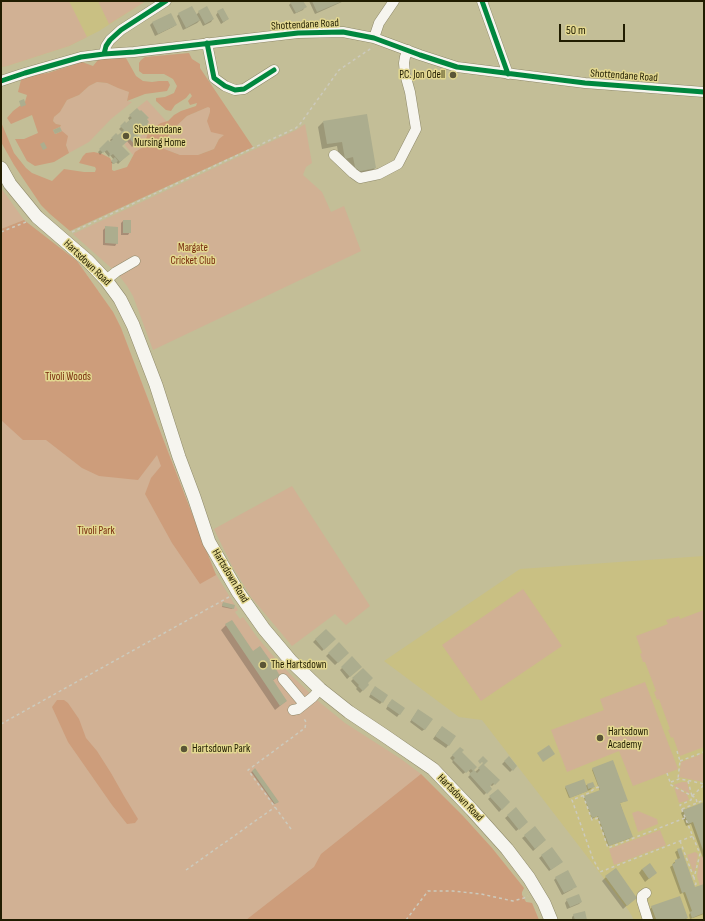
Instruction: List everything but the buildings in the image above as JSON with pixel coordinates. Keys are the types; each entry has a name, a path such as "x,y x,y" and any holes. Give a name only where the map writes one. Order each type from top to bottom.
{"main road":[{"name":"Hartsdown Road","path":"1,168 10,184 37,217 88,261 106,280 120,299 133,325 156,385 179,457 209,542 238,592 264,628 291,661 320,689 349,712 432,769 507,849 529,878 551,920"}],"street":[{"path":"104,54 106,46 110,40 121,30 166,1"},
{"path":"374,42 379,23 394,1"},
{"path":"482,1 508,74"},
{"name":"Shottendane Road","path":"1,81 81,57 298,33 343,32 374,42 408,50 457,67 585,83 704,92"},
{"path":"207,44 214,78 235,90 244,89 274,70"},
{"path":"334,154 360,178 379,174 398,164 416,129 410,92 405,74 404,62 408,50"},
{"path":"106,280 134,261"},
{"path":"283,679 298,708 313,697 320,689"},
{"path":"646,893 642,896 642,901 648,920"}],"path":[{"path":"60,238 296,128 339,70 374,42"},
{"path":"1,232 37,217"},
{"path":"1,724 238,592"},
{"path":"291,830 248,770 305,728 306,722 298,708"},
{"path":"677,751 680,761 678,779"},
{"path":"680,761 704,752"},
{"path":"667,773 671,785 696,798 697,803"},
{"path":"670,782 678,779 704,784"},
{"path":"688,780 692,796"},
{"path":"694,878 700,854 680,804 691,800 692,796 704,784"},
{"path":"599,786 589,793 572,800 593,859 600,872 693,836"},
{"path":"583,795 592,820 598,818 608,848 685,818"},
{"path":"682,809 704,800"},
{"path":"186,870 275,807"},
{"path":"680,841 696,884 694,885"},
{"path":"406,920 428,891 453,891 481,894 513,901 524,898 537,891"}],"shaded area":[{"path":"1,1 146,1 99,31 69,46 1,67"},
{"name":"Hartsdown Academy","path":"704,556 704,920 634,920 629,911 482,720 459,717 384,661 520,569"}],"green space":[{"path":"1,1 69,1 87,37 69,46 1,67"},
{"path":"98,1 146,1 109,24"},
{"path":"189,53 192,59 200,64 200,68 253,147 70,231 41,205 14,165 1,142 1,122 14,153 26,168 32,173 52,181 64,169 95,172 95,167 79,163 86,153 94,152 110,158 112,162 112,170 114,171 127,167 135,152 143,147 148,133 153,128 168,121 181,111 196,106 197,103 190,105 188,101 192,96 190,93 186,98 175,105 171,111 166,110 156,101 156,98 165,97 174,93 177,86 173,79 164,74 143,74 139,71 139,63 145,57","holes":["208,107 210,108 207,121 211,132 224,135 219,139 214,149 198,155 180,155 162,148 171,131 187,116"]},
{"path":"109,56 123,56 126,58 136,76 143,81 168,81 170,85 167,91 145,94 127,101 129,92 107,83 97,82 89,86 79,95 67,100 60,112 54,117 53,121 56,124 61,125 53,130 55,134 62,131 68,136 66,145 69,153 54,162 35,166 27,161 15,139 24,139 38,133 32,115 11,124 7,118 13,111 25,102 27,95 18,92 21,80 82,62 93,66 98,60"},
{"path":"97,82 107,83 129,92 127,101 132,102 111,119 89,142 69,153 60,127 61,125 56,124 53,121 54,117 60,112 67,100 79,95 89,86"},
{"path":"147,100 169,124 133,155 124,144 130,139 135,145 141,140 139,138 142,135 140,132 148,125 147,124 149,122 146,115 137,108"},
{"path":"210,107 210,112 207,121 225,135 219,139 214,149 198,155 180,155 162,148 171,131 187,116"},
{"name":"Margate Cricket Club","path":"305,124 312,163 306,167 303,175 322,192 331,212 344,206 361,251 153,350 133,296 127,286 118,274 73,234 296,130"},
{"path":"1,188 24,220 1,229"},
{"name":"Tivoli Woods","path":"24,220 77,261 113,312 121,328 216,575 200,584 172,543 145,494 151,478 161,466 157,455 138,480 99,476 82,468 46,440 23,440 1,420 1,229"},
{"name":"Tivoli Park","path":"1,234 77,261 113,312 121,328 214,571 238,610 235,612 240,619 243,617 274,657 318,701 345,723 401,759 421,774 463,816 492,848 524,888 522,895 526,902 532,903 539,920 1,920"},
{"path":"292,486 370,606 346,625 335,614 292,646 251,597 231,564 214,529"},
{"path":"523,589 562,646 481,701 442,645"},
{"path":"704,610 704,747 680,756 673,737 671,738 668,730 670,729 659,699 657,700 654,692 656,691 645,662 643,662 640,654 642,653 636,636 668,624 666,620 679,616 680,619"},
{"path":"645,682 678,769 633,786 619,751 567,772 551,730 604,710 600,699"},
{"path":"57,700 64,700 68,703 79,719 86,738 97,751 138,819 135,823 127,824 68,742 52,707"},
{"path":"704,753 704,782 679,777 681,762"},
{"path":"421,774 463,816 492,848 524,888 522,895 526,902 532,903 539,920 246,920 314,867 321,854"},
{"path":"687,782 690,794 673,785"},
{"path":"674,787 687,794 689,800 679,803"},
{"path":"638,811 657,819 658,824 638,832 632,813"},
{"path":"660,830 666,845 614,865 609,849"},
{"path":"695,852 698,854 695,871 693,871 687,855"},
{"path":"704,856 704,884 700,886 697,876 700,857"}],"cycle path":[{"path":"104,54 106,46 110,40 121,30 166,1"},
{"path":"482,1 508,74"},
{"path":"1,81 81,57 298,33 343,32 374,38 457,67 585,83 704,92"},
{"path":"207,43 214,78 225,86 235,90 244,89 274,70"}],"place":[{"name":"P.C. Jon Odell","path":"453,75"},
{"name":"Shottendane Nursing Home","path":"126,136"},
{"name":"The Hartsdown","path":"263,665"},
{"name":"Hartsdown Academy","path":"600,738"},
{"name":"Hartsdown Park","path":"184,749"}]}
